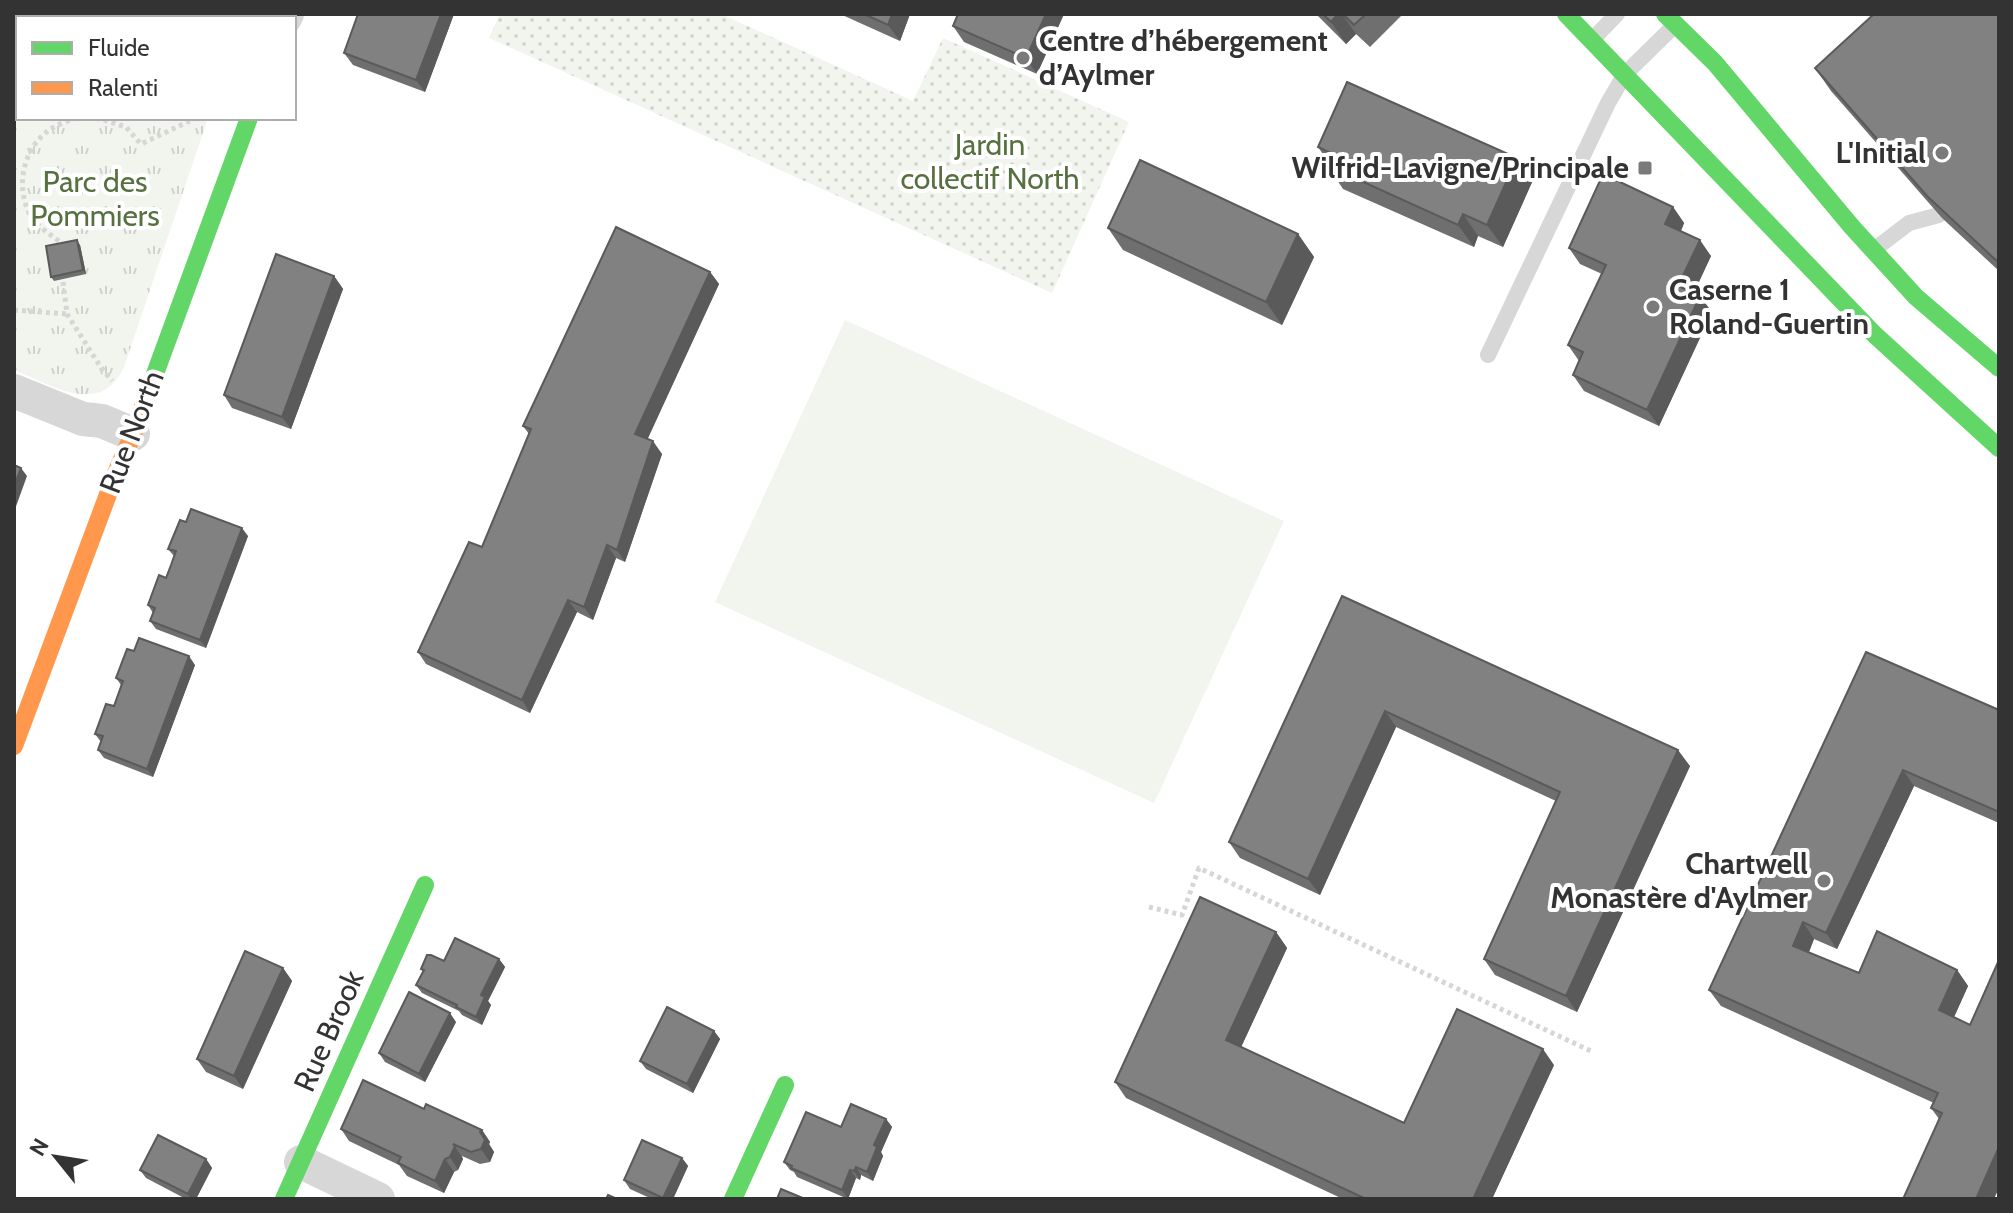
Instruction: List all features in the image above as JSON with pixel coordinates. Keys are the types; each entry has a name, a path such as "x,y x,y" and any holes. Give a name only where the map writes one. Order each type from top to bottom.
{"street":[{"path":"1566,14 1875,335 1999,448"},
{"path":"1674,17 1916,297 1999,368"},
{"name":"Rue North","path":"14,746 248,120"},
{"path":"14,391 83,419 102,421 133,434"},
{"name":"Rue Brook","path":"284,1199 425,885"},
{"path":"733,1199 785,1085"},
{"path":"301,1162 378,1199"}],"lane":[{"path":"1591,41 1617,14"},
{"path":"1488,355 1608,103 1625,74 1674,17"},
{"path":"1873,250 1909,223 1939,215"}],"path":[{"path":"62,257 61,243 34,221 22,199 22,172 33,148 51,129 71,120"},
{"path":"104,120 126,127 141,144 192,120"},
{"path":"62,271 67,314 117,387"},
{"path":"14,310 67,314"},
{"path":"1149,907 1182,915 1199,868 1593,1052"}],"green space":[{"name":"Parc des Pommiers","path":"14,14 73,14 78,16 16,16 16,120 207,120 124,367 114,382 102,391 74,393 14,370"},
{"name":"Jardin collectif North","path":"500,14 721,14 913,101 943,38 1129,122 1052,293 489,38"},
{"path":"845,320 1284,521 1154,803 715,602"}],"building":[{"path":"358,14 441,14 416,80 344,53"},
{"path":"864,14 892,14 888,25"},
{"path":"958,14 1046,14 1026,58 953,26"},
{"path":"1323,14 1338,14 1331,22"},
{"path":"1343,14 1366,14 1354,25"},
{"name":"L'Initial","path":"1874,14 1999,14 1999,263 1927,196 1815,68"},
{"path":"1347,82 1517,158 1487,225 1463,214 1458,225 1328,166 1333,154 1318,147"},
{"path":"1140,160 1298,234 1266,302 1108,228"},
{"name":"Caserne 1 Roland-Guertin","path":"1603,174 1673,207 1665,224 1700,240 1678,286 1700,296 1647,410 1573,375 1583,352 1568,345 1606,265 1569,248"},
{"path":"616,227 710,272 635,434 653,441 617,550 607,545 584,607 568,600 522,700 418,652 469,542 482,547 531,429 523,426"},
{"path":"77,240 83,270 51,277 46,246"},
{"path":"276,254 334,276 282,417 224,395"},
{"path":"14,465 21,468 14,486"},
{"path":"191,509 242,528 200,640 150,621 155,608 148,605 159,575 166,578 171,565 176,551 168,549 180,520 186,522"},
{"path":"1342,596 1678,750 1566,996 1484,959 1560,792 1385,711 1308,879 1229,842"},
{"path":"139,638 189,656 147,769 98,750 103,736 95,734 106,704 114,706 123,681 116,678 127,649 134,651"},
{"name":"Chartwell Monastère d'Aylmer","path":"1866,652 1999,710 1999,812 1903,770 1826,933 1803,922 1793,946 1859,973 1877,931 1957,970 1939,1010 1970,1025 1999,960 1999,1147 1976,1199 1903,1199 1942,1113 1931,1108 1938,1093 1709,990"},
{"path":"1200,897 1276,932 1226,1040 1404,1123 1457,1009 1543,1049 1473,1199 1366,1199 1115,1082"},
{"path":"455,938 499,959 481,995 485,997 476,1017 416,985 427,955 444,961"},
{"path":"245,951 283,968 234,1076 197,1059"},
{"path":"409,992 450,1013 419,1074 379,1053"},
{"path":"667,1007 714,1031 687,1084 640,1061"},
{"path":"363,1080 424,1109 426,1104 482,1130 480,1132 485,1140 481,1149 471,1152 453,1144 450,1157 445,1159 435,1181 398,1163 401,1157 341,1129"},
{"path":"851,1104 886,1119 874,1145 877,1147 867,1172 856,1167 854,1171 850,1170 842,1190 784,1162 806,1112 841,1127"},
{"path":"158,1135 206,1159 188,1194 140,1170"},
{"path":"642,1140 682,1158 663,1198 624,1180"},
{"path":"781,1189 805,1199 777,1199"}],"traffic: fast":[{"path":"1566,14 1875,335 1999,448"},
{"path":"1665,14 1715,63 1852,227 1916,297 1999,368"},
{"path":"152,382 248,120"},
{"path":"284,1199 425,885"},
{"path":"733,1199 785,1085"}],"traffic: slow":[{"path":"14,746 152,382"}],"place":[{"name":"Centre d’hébergement d’Aylmer","path":"1023,58"},
{"name":"L'Initial","path":"1942,153"},
{"name":"Wilfrid-Lavigne/Principale","path":"1645,168"},
{"name":"Caserne 1 Roland-Guertin","path":"1653,307"},
{"name":"Chartwell Monastère d'Aylmer","path":"1824,881"}]}
